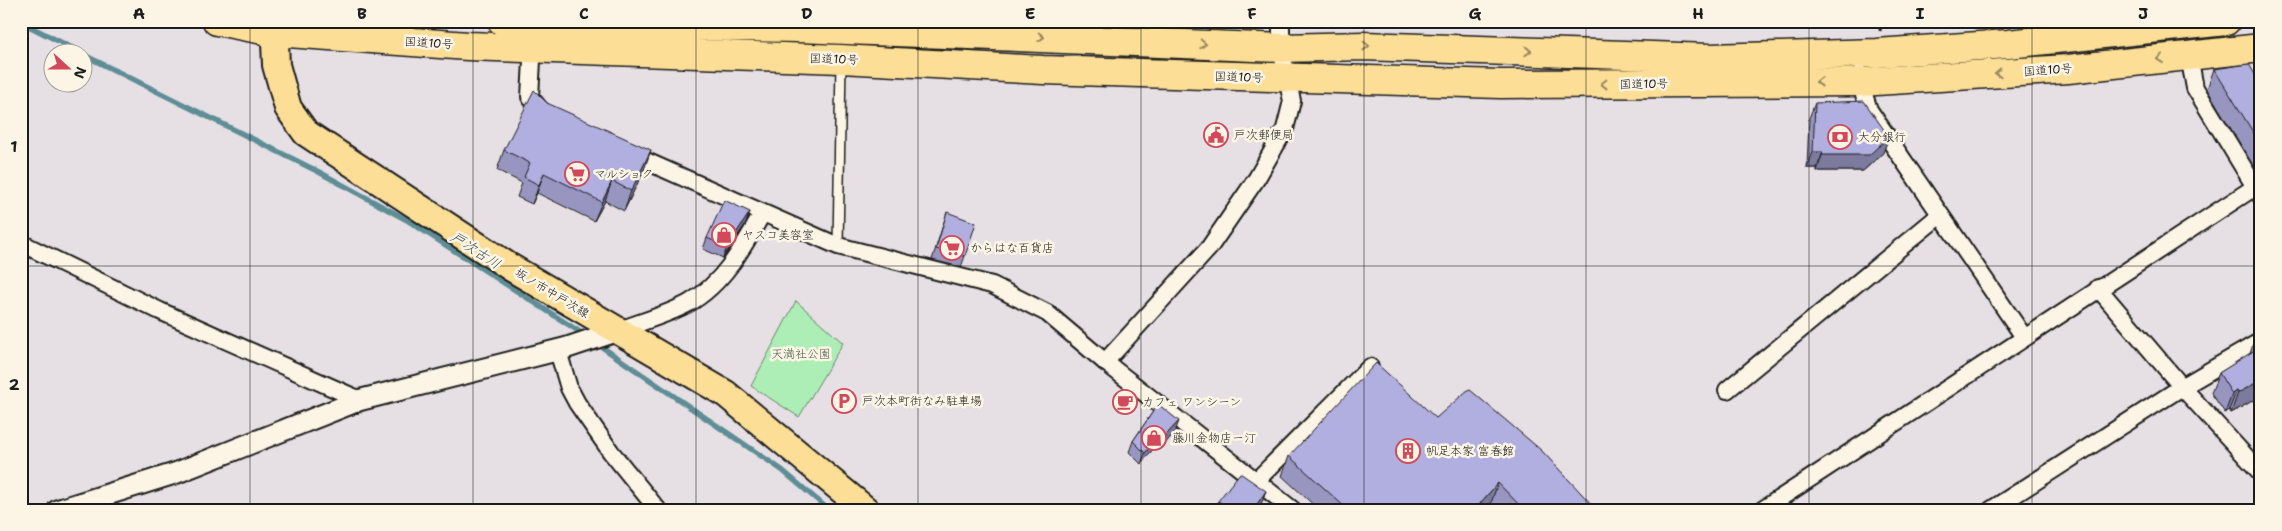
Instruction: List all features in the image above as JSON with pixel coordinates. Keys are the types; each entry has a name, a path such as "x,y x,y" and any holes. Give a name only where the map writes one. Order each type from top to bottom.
{"highway":[{"name":"国道10号","path":"217,21 274,26 532,36 841,59 1043,70 1289,79 1573,85 1860,82 2068,69 2261,48"},
{"name":"国道10号","path":"502,21 532,36 798,24 1281,34 1363,46 1710,58 1859,53 2008,44 2149,25 2226,21"}],"main road":[{"name":"坂ノ市中戸次線","path":"274,26 276,65 288,108 306,133 609,334 726,394 866,510"}],"street":[{"path":"1105,362 1209,248 1257,178 1285,129 1292,101 1281,34"},
{"path":"532,36 530,97 544,114 561,122"},
{"path":"1859,53 1860,82 1869,110 2024,337"},
{"path":"1762,510 2098,288 2259,188 2195,88 2189,56"},
{"path":"614,146 762,214 838,246 992,285 1047,313 1105,362 1256,481 1274,504 1293,510"},
{"path":"58,510 176,473 360,400 562,350 609,334 690,302 711,286 741,252 762,214"},
{"path":"1728,390 1940,215"},
{"path":"21,244 160,311 360,400"},
{"path":"2098,288 2182,387 2261,473"},
{"path":"1991,510 2182,387 2261,341"},
{"path":"562,350 569,388 577,402 611,452 658,510"},
{"path":"1256,481 1370,367"}],"lane":[{"path":"838,246 841,59"}],"green space":[{"name":"天満社公園","path":"796,301 843,343 799,417 751,386"}],"building":[{"path":"2249,64 2261,85 2261,145 2214,69"},
{"path":"534,90 547,103 651,150 631,191 612,181 602,202 544,173 539,185 524,177 530,163 504,150"},
{"name":"大分銀行","path":"1864,101 1889,137 1869,155 1822,155 1823,152 1813,152 1815,103"},
{"name":"ヤスコ美容室","path":"724,200 750,212 727,247 707,238"},
{"name":"からはな百貨店","path":"947,212 976,223 965,256 936,249"},
{"path":"2261,337 2261,380 2238,393 2237,390 2232,394 2219,373 2258,348 2254,341"},
{"name":"帆足本家 富春館","path":"1376,363 1436,418 1469,389 1542,451 1594,507 1591,510 1524,510 1498,483 1474,510 1348,510 1289,456"},
{"path":"1158,404 1179,421 1166,435 1161,433 1145,453 1133,441"},
{"path":"1240,473 1266,491 1253,510 1233,510 1218,501"}],"waterway":[{"name":"戸次古川","path":"21,22 60,42"},
{"name":"戸次古川","path":"92,59 319,172 407,220 586,336"},
{"name":"戸次古川","path":"596,343 782,470 829,510"}],"place":[{"name":"戸次郵便局","path":"1216,135"},
{"name":"大分銀行","path":"1840,137"},
{"name":"マルショク","path":"577,174"},
{"name":"ヤスコ美容室","path":"724,235"},
{"name":"からはな百貨店","path":"952,248"},
{"name":"戸次本町街なみ駐車場","path":"844,401"},
{"name":"カフェ ワンシーン","path":"1125,402"},
{"name":"藤川金物店ー汀","path":"1154,438"},
{"name":"帆足本家 富春館","path":"1408,451"}]}
